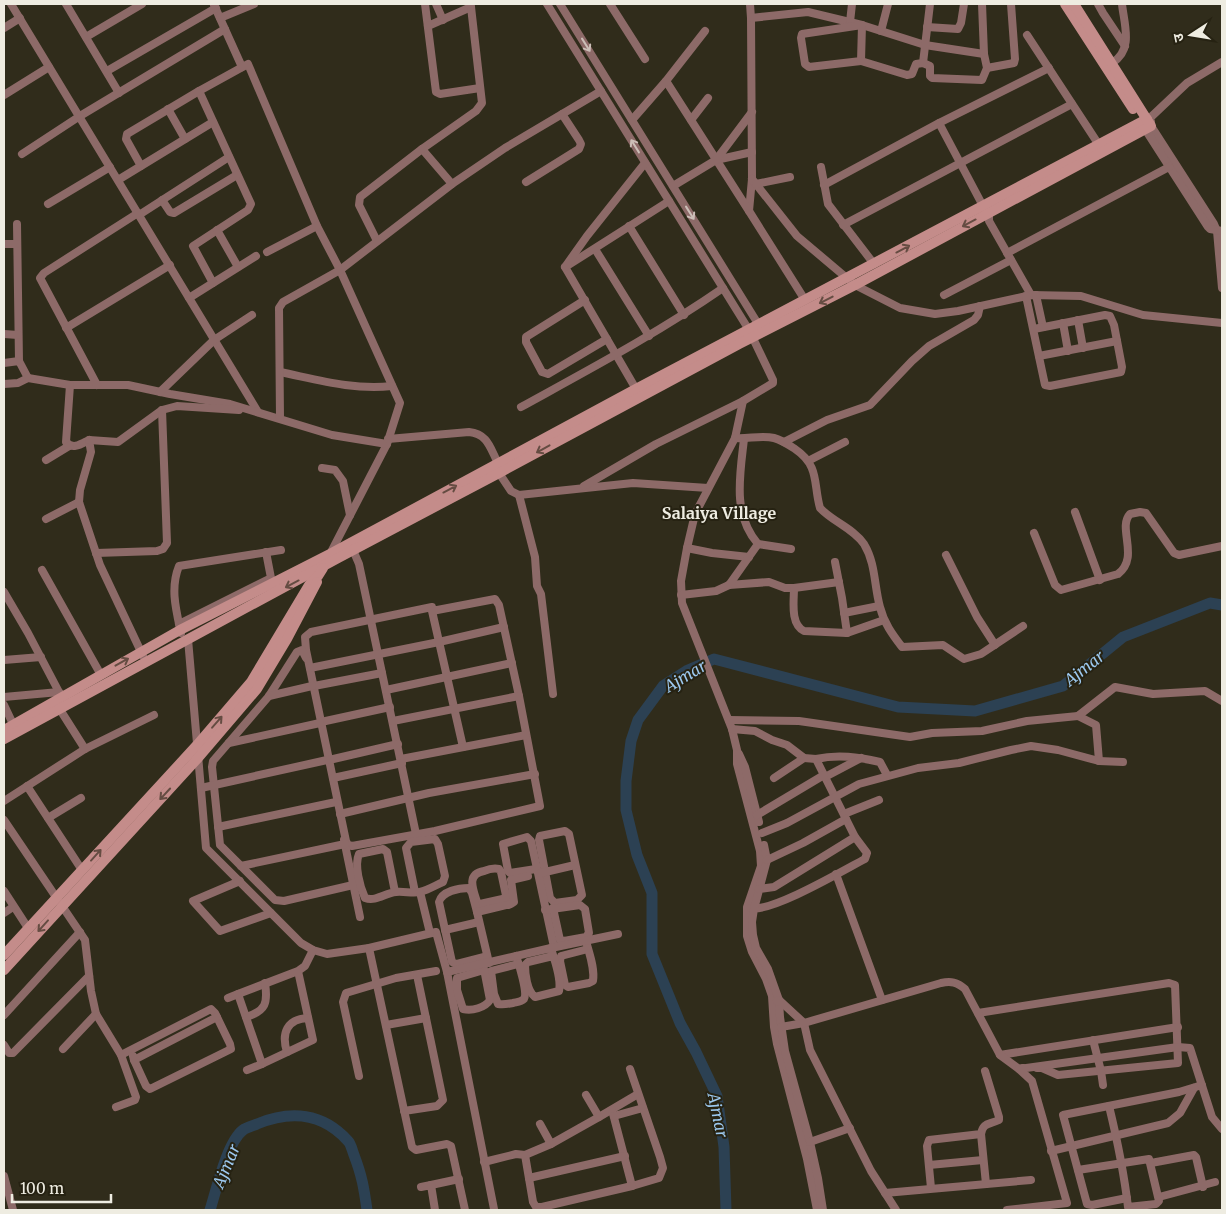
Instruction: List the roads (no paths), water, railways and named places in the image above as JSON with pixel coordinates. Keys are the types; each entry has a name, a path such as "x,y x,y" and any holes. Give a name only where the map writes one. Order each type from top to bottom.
{"street":[{"path":"12,4 258,412"},
{"path":"66,4 119,93"},
{"path":"86,37 142,4"},
{"path":"220,18 254,4"},
{"path":"425,4 436,92 440,94 480,88"},
{"path":"436,4 443,20"},
{"path":"560,4 761,328"},
{"path":"610,4 645,59"},
{"path":"749,212 754,181 750,4"},
{"path":"850,22 852,4"},
{"path":"881,30 888,4"},
{"path":"923,63 930,4"},
{"path":"926,27 958,29 962,23 964,4"},
{"path":"862,25 802,34 805,64 809,67 861,60 907,75 912,74 916,64 923,63 930,66 930,76 932,78 980,81 987,68 984,54 982,4"},
{"path":"987,68 1014,63 1011,4"},
{"path":"1065,4 1109,65 1219,231 1222,288"},
{"path":"1074,4 1109,65"},
{"path":"1098,4 1102,13 1125,46"},
{"path":"1109,65 1117,60 1123,52 1127,38 1122,4"},
{"path":"377,241 359,205 360,197 422,149 476,112 482,103 471,5 428,26"},
{"path":"550,5 750,333 770,372 772,383 767,388 656,444 580,489"},
{"path":"107,72 215,6 242,67"},
{"path":"751,18 809,8 925,45 984,54"},
{"path":"4,28 20,18"},
{"path":"1113,27 1125,24"},
{"path":"861,60 862,25"},
{"path":"22,154 80,116 225,29"},
{"path":"632,120 666,81 705,31"},
{"path":"1027,35 1098,145"},
{"path":"4,739 353,550 636,389 851,282 1147,123 1188,83 1222,62"},
{"path":"4,970 82,870 197,745 252,680 309,584 318,576 324,566 388,442 400,403 340,270 317,226 248,64 198,91 127,134 126,139 141,166"},
{"path":"4,95 49,67"},
{"path":"824,185 939,123 1049,68"},
{"path":"666,81 804,300"},
{"path":"198,91 250,204 250,207 193,246 213,283"},
{"path":"280,418 280,304 340,270 452,184 504,148 601,91"},
{"path":"691,120 708,98"},
{"path":"843,225 1072,104"},
{"path":"168,109 185,139"},
{"path":"716,160 752,112"},
{"path":"526,182 579,149 581,144 562,114"},
{"path":"118,180 213,122"},
{"path":"939,123 986,210 989,221 1031,295 1043,327"},
{"path":"761,328 804,300 851,282 874,264 986,210 1098,145 1147,123"},
{"path":"1147,123 1169,167 1208,227 1219,231"},
{"path":"422,149 452,184"},
{"path":"673,186 716,160 752,152"},
{"path":"97,385 41,281 41,275 229,157"},
{"path":"565,267 586,236 646,162"},
{"path":"48,204 110,166"},
{"path":"821,167 828,204 874,264"},
{"path":"944,295 1169,167"},
{"path":"162,200 170,212 174,213 237,175"},
{"path":"754,181 790,177"},
{"path":"754,181 797,236 851,282 900,308 935,314 958,311 1031,295 1081,296 1143,315 1222,323"},
{"path":"565,267 595,250 669,201"},
{"path":"17,224 19,361 28,378"},
{"path":"267,252 317,226"},
{"path":"629,226 684,315"},
{"path":"217,230 238,267"},
{"path":"4,244 17,244"},
{"path":"595,250 648,336"},
{"path":"189,298 256,256"},
{"path":"66,328 170,266"},
{"path":"565,267 636,389"},
{"path":"521,407 684,315 723,288"},
{"path":"1031,295 1034,328 1045,385 1050,386 1121,372 1118,341 1110,316 1105,315 1034,328"},
{"path":"585,300 526,337 526,342 542,372 548,374 607,339"},
{"path":"784,442 827,420 870,405 929,346 974,320 978,315 980,306"},
{"path":"160,392 214,340 252,315"},
{"path":"1078,320 1083,348"},
{"path":"1063,323 1068,351"},
{"path":"179,627 330,554 504,465 750,333"},
{"path":"4,334 18,335"},
{"path":"1040,356 1118,341"},
{"path":"4,363 19,361"},
{"path":"280,372 351,387 392,386"},
{"path":"4,384 18,383 28,378 70,385 128,385 230,404 332,435 388,442 469,432 479,433 504,465 511,491 519,495 633,483 708,488"},
{"path":"69,446 66,442 70,385"},
{"path":"742,401 735,438 695,514 681,581 682,599 726,710 737,750 738,764 758,837 761,866 750,908 756,948 768,969 787,1059 810,1142 810,1159 817,1210"},
{"path":"46,460 69,446 73,447 89,440 118,442 162,410 177,406 239,410"},
{"path":"96,553 157,550 163,549 167,543 162,410"},
{"path":"735,438 767,438 784,442 805,456 813,468 820,508 850,530 863,543 872,559 879,606 886,625 902,647 943,645 964,659 981,654 1023,626"},
{"path":"744,439 738,491 746,528 758,544 791,549"},
{"path":"89,440 91,452 80,490 79,502 96,553 146,662"},
{"path":"808,461 845,442"},
{"path":"322,468 335,470 343,481 350,515"},
{"path":"519,495 535,557 537,586 541,594 553,694"},
{"path":"46,519 79,502"},
{"path":"1075,512 1100,580"},
{"path":"1034,533 1057,588 1061,590 1118,574 1127,564 1126,520 1130,514 1146,513 1174,553 1179,555 1222,546"},
{"path":"729,585 758,544"},
{"path":"687,548 749,557"},
{"path":"281,550 179,566 174,579 174,598 179,627 186,641 206,848 301,943 313,950 327,954 369,948 436,932 447,972 494,1209"},
{"path":"353,550 359,564 416,834"},
{"path":"4,730 61,694 141,652 179,627 271,578 266,552"},
{"path":"946,555 977,617 995,645"},
{"path":"836,562 847,633"},
{"path":"42,570 100,674"},
{"path":"4,955 28,928 58,902 198,758 256,690 316,586 318,576"},
{"path":"682,599 716,591 729,585 769,582 785,588 794,588 839,582"},
{"path":"794,588 795,622 804,631 847,633 884,620"},
{"path":"4,592 61,694"},
{"path":"328,760 348,846 416,834 540,806 499,605 495,599 432,611"},
{"path":"844,612 879,606"},
{"path":"360,917 320,722 305,637 311,632 432,607 463,747"},
{"path":"310,668 504,627"},
{"path":"313,686 305,653 299,650 269,696 213,760 220,846 275,900 284,901 353,885"},
{"path":"4,660 41,657"},
{"path":"386,690 512,663"},
{"path":"269,696 382,672"},
{"path":"1078,716 1115,687 1153,694 1206,692 1222,701"},
{"path":"4,697 61,694"},
{"path":"393,721 519,696"},
{"path":"4,705 13,724"},
{"path":"229,743 390,707"},
{"path":"60,708 86,749"},
{"path":"4,801 86,749 154,715"},
{"path":"729,720 799,721 910,737 932,733 982,731 1027,721 1078,716 1096,725 1099,761"},
{"path":"732,730 755,731 787,745 804,758 816,760 830,756 854,756 880,762 887,775"},
{"path":"333,778 463,747 526,735"},
{"path":"201,788 398,744"},
{"path":"762,833 787,824 859,784 918,768 959,764 1031,746 1058,750 1099,761 1124,762"},
{"path":"737,750 745,767 767,860 759,889 750,908"},
{"path":"774,778 804,758"},
{"path":"757,815 824,776 861,758"},
{"path":"750,908 770,906 836,874 865,859 867,856 867,853 855,837 816,760"},
{"path":"340,814 409,798 535,774"},
{"path":"27,786 82,870"},
{"path":"48,818 81,798"},
{"path":"767,860 803,843 845,817 879,800"},
{"path":"218,828 336,802"},
{"path":"4,820 85,940 96,1014 121,1055 136,1097 135,1100 116,1107"},
{"path":"565,830 582,896 574,900 554,903 551,901 539,872 540,836 565,830"},
{"path":"539,872 510,873 503,844 527,837 530,839 539,872 549,909 560,940 586,937 589,933 585,909 580,905 549,909"},
{"path":"759,889 774,887 855,837"},
{"path":"395,892 387,852 383,849 359,854 357,865 365,898 376,899 395,892 417,892 442,882 445,876 436,839 411,842 406,848 417,892 430,933"},
{"path":"241,866 345,844"},
{"path":"507,901 500,870 496,868 473,874 472,878 477,902 480,904 514,902 511,880 575,865"},
{"path":"836,874 882,1000"},
{"path":"240,881 193,901 220,931 271,913"},
{"path":"486,963 458,978 458,990 463,1009 481,1007 490,1000 486,963 477,912 469,888 444,893 440,896 439,902 452,962 456,964 486,963 517,960"},
{"path":"4,891 28,928"},
{"path":"477,912 507,901"},
{"path":"4,913 14,907"},
{"path":"549,909 553,950 560,985 559,991 535,996 531,994 527,982 525,965 553,950"},
{"path":"445,930 479,922"},
{"path":"4,1015 80,932"},
{"path":"517,960 525,997 522,1001 503,1005 498,1004 490,976 491,970 517,960 618,934"},
{"path":"586,941 588,949 593,972 593,981 568,987 565,985 560,961 561,956 588,949"},
{"path":"369,948 412,1147 416,1150 447,1144 451,1146 465,1210"},
{"path":"228,998 298,971 305,966 313,950"},
{"path":"447,972 486,963"},
{"path":"247,1070 313,1040 298,971"},
{"path":"359,1076 343,1002 346,993 396,978 436,971"},
{"path":"404,1111 437,1106 443,1100 417,975"},
{"path":"4,1045 9,1053 13,1053 89,976"},
{"path":"781,1027 804,1023 951,981 959,984 965,989 1000,1055 1019,1069 1032,1082 1067,1203 1007,1210"},
{"path":"246,1017 258,1014 263,1008 266,1001 265,983"},
{"path":"978,1013 1169,983 1173,983 1176,987 1178,1063 1058,1075 1042,1068 1019,1069"},
{"path":"238,994 262,1064"},
{"path":"776,1001 804,1023 810,1050 871,1171 896,1210"},
{"path":"776,1001 774,1027 823,1210"},
{"path":"121,1055 211,1009 230,1044 231,1049 150,1088 146,1086 138,1090"},
{"path":"63,1050 96,1014"},
{"path":"134,1060 217,1018"},
{"path":"287,1052 284,1038 289,1026 294,1021 308,1018"},
{"path":"386,1025 426,1018"},
{"path":"1000,1055 1178,1027"},
{"path":"1093,1040 1103,1085"},
{"path":"1019,1069 1178,1047 1190,1048 1198,1087 1212,1117 1222,1130"},
{"path":"130,1050 146,1086"},
{"path":"524,1155 533,1202 536,1207 632,1186 659,1178 663,1168 630,1069"},
{"path":"985,1071 999,1117 999,1120 982,1127 986,1184"},
{"path":"1127,1198 1087,1204 1063,1115 1198,1087"},
{"path":"1051,1151 1168,1123 1180,1113 1198,1087"},
{"path":"613,1113 638,1094"},
{"path":"586,1095 599,1117"},
{"path":"1078,1170 1121,1163 1149,1159 1159,1201 1156,1204 1129,1208 1127,1198 1121,1163 1116,1136 1109,1106"},
{"path":"484,1162 516,1154 524,1155 551,1144 599,1117 643,1108"},
{"path":"613,1113 632,1186"},
{"path":"540,1124 551,1144"},
{"path":"810,1142 850,1128"},
{"path":"932,1188 927,1146 929,1140 981,1134"},
{"path":"1151,1163 1194,1155 1203,1187"},
{"path":"529,1178 625,1156"},
{"path":"929,1165 984,1160"},
{"path":"4,1176 13,1210"},
{"path":"421,1187 459,1179"},
{"path":"885,1193 1031,1180"},
{"path":"1159,1197 1203,1187 1215,1182"},
{"path":"431,1184 435,1210"}],"waterway":[{"name":"Ajmar","path":"726,1210 724,1147 717,1096 680,1023 652,954 652,893 637,855 626,810 626,781 631,741 638,720 663,686 688,670 714,659 898,707 975,711 1063,686 1123,637 1210,603 1222,605"},
{"name":"Ajmar","path":"210,1210 227,1156 237,1136 245,1129 257,1124 282,1117 294,1116 306,1117 328,1125 349,1142 361,1176 367,1210"}],"district":[{"name":"Salaiya Village","path":"719,513"}]}
